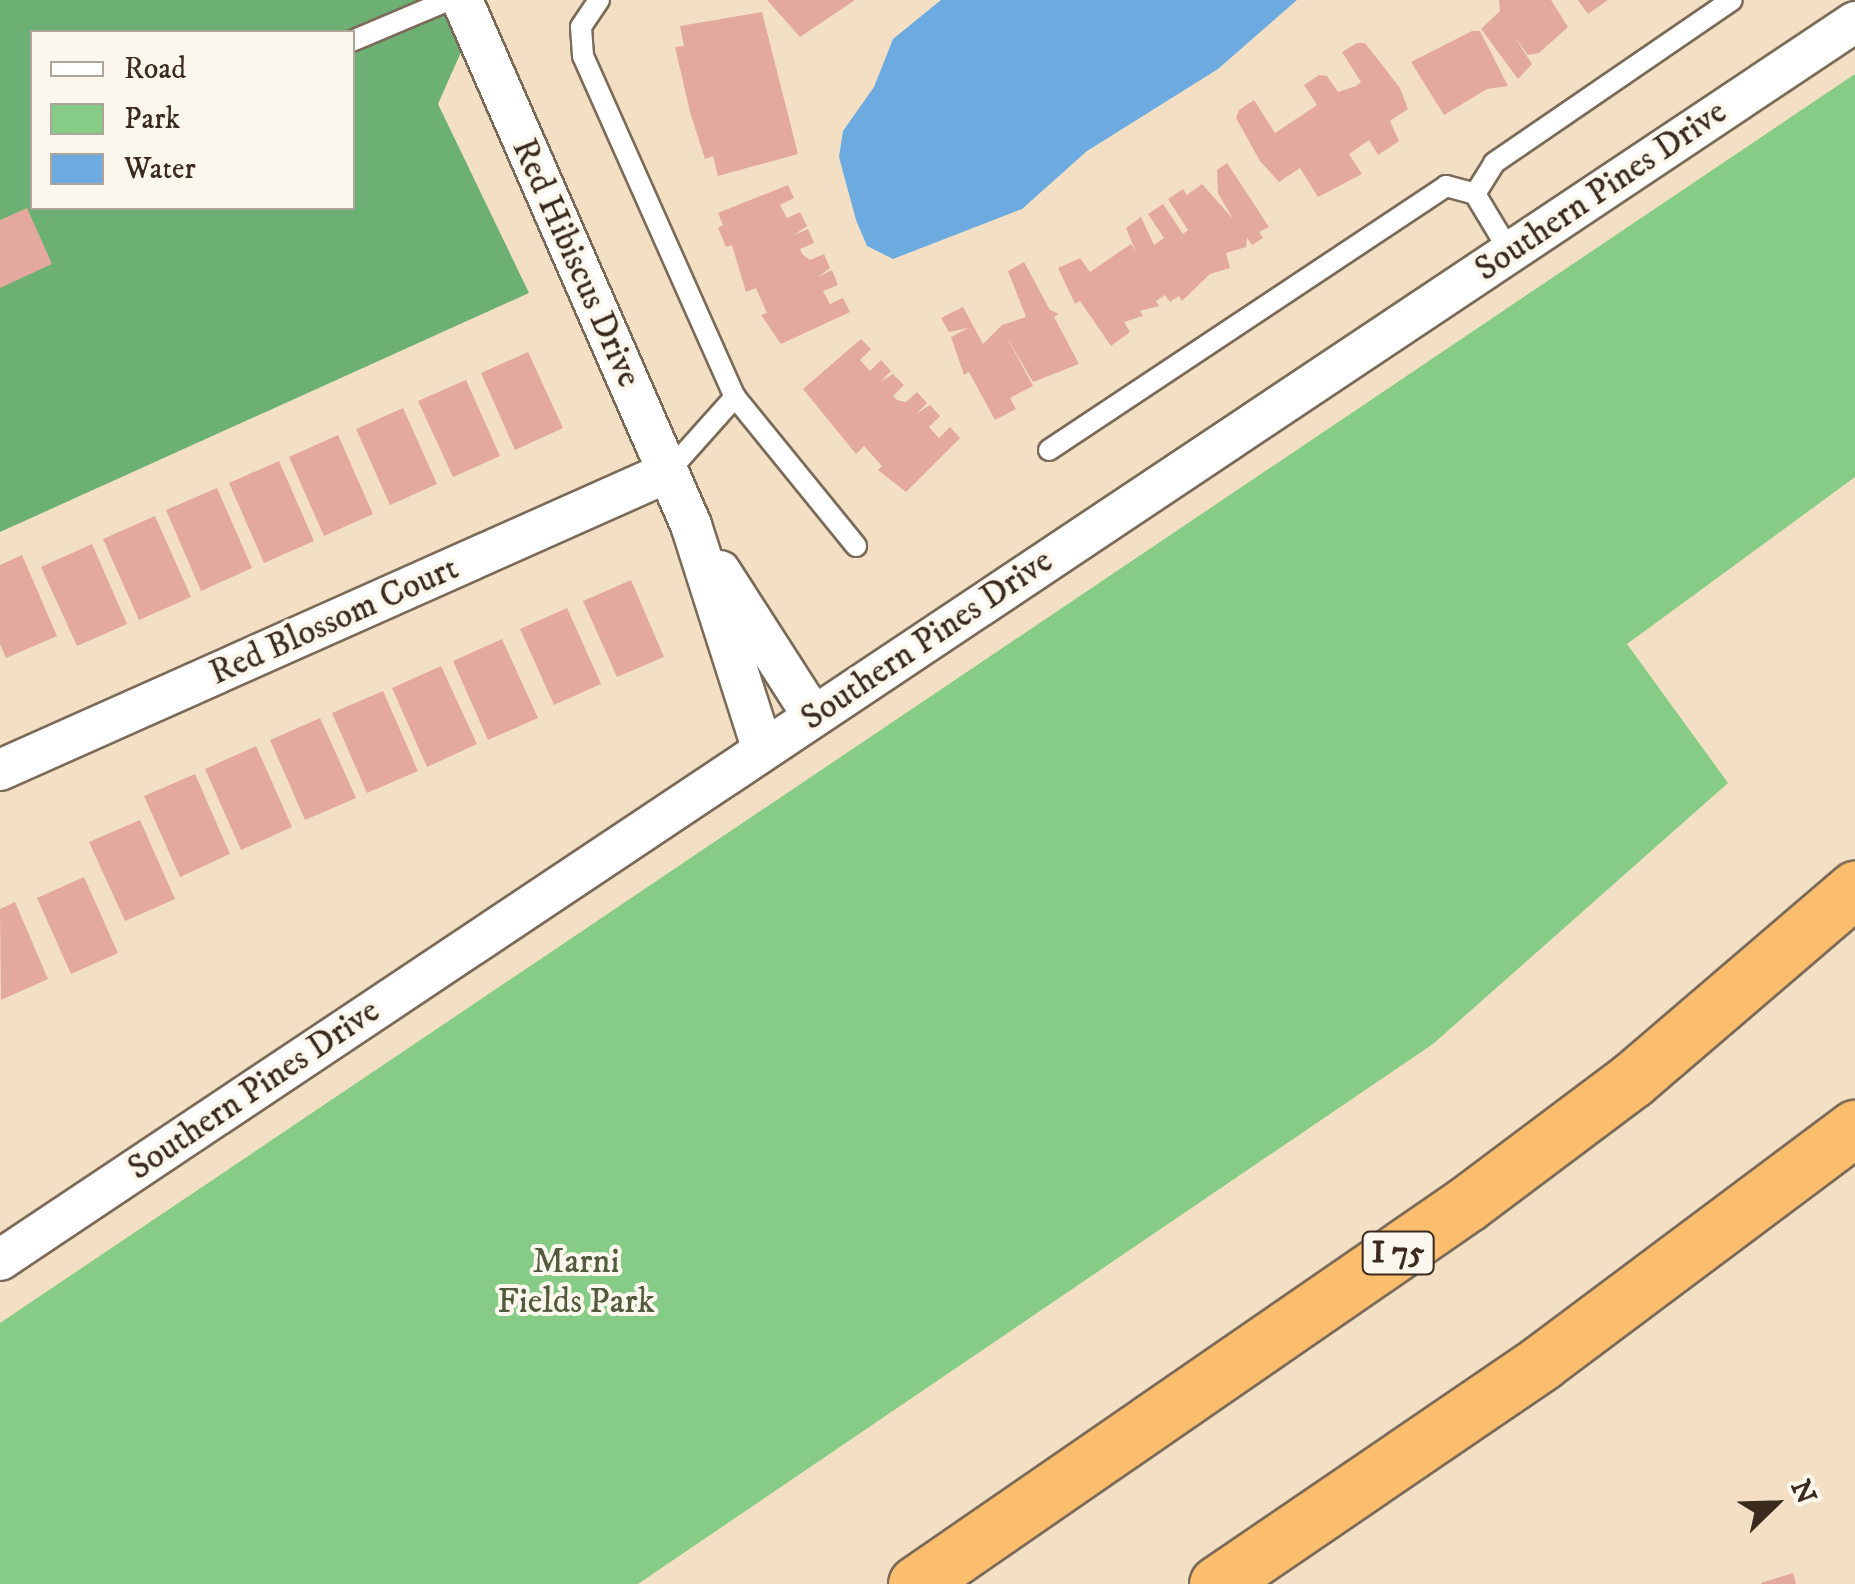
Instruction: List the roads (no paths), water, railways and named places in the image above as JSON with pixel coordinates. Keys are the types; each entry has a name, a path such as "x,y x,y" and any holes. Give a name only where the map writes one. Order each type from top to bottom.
{"highway":[{"name":"I 75","path":"916,1584 1468,1203 1632,1080 1855,889"},
{"path":"1216,1584 1542,1362 1855,1128"}],"street":[{"name":"Red Hibiscus Drive","path":"462,0 691,525 763,750"},
{"name":"Southern Pines Drive","path":"0,1260 1855,22"},
{"name":"Red Blossom Court","path":"0,770 668,472"},
{"name":"Red Hibiscus Drive","path":"691,525 814,716"}],"lane":[{"path":"355,40 449,0"},
{"path":"598,0 581,26 583,56 735,397 856,546"},
{"path":"1475,194 1494,164 1732,0"},
{"path":"1049,450 1416,201 1446,186 1475,194 1510,252"},
{"path":"668,472 735,397"}],"water":[{"path":"941,0 1297,0 1218,69 1087,151 1022,209 893,259 867,246 856,220 839,157 843,131 874,87 893,39"}],"park label":[{"name":"Marni Fields Park","path":"576,1282"}]}
